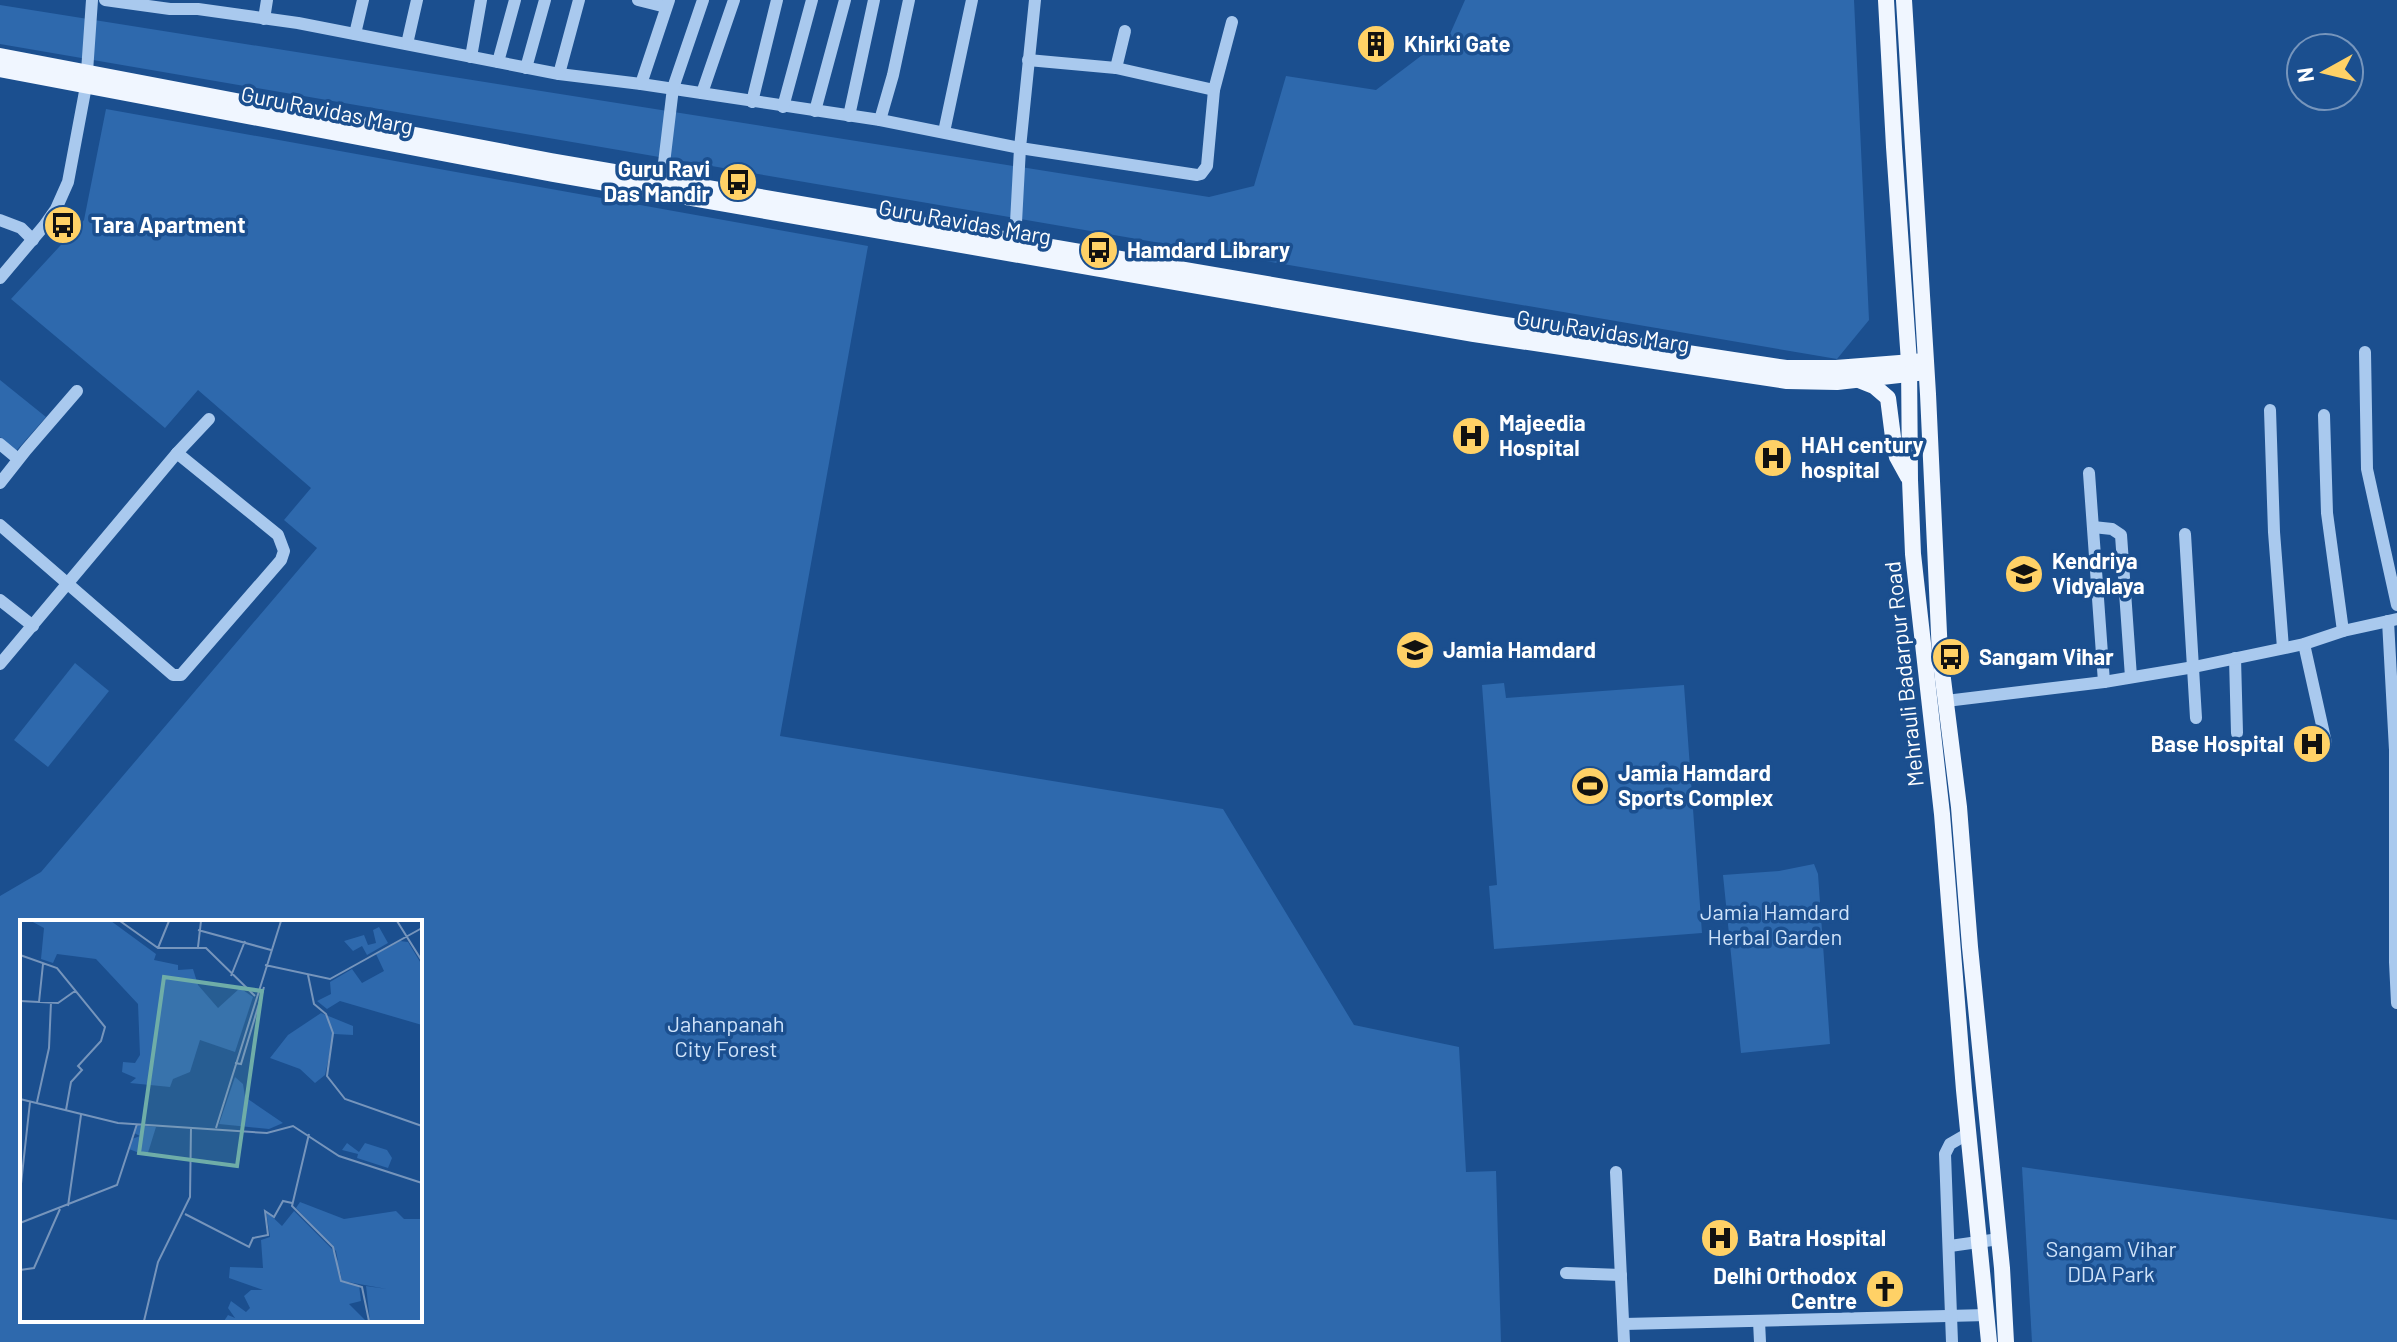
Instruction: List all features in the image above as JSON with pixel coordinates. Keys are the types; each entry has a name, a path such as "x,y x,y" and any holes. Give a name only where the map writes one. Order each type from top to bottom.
{"main road":[{"name":"Mehrauli Badarpur Road","path":"1886,0 1894,147 1946,701 1969,1133 1989,1342"},
{"name":"Mehrauli Badarpur Road","path":"1904,0 1917,368 1910,480 1913,554 1949,799 1999,1239 2006,1342"},
{"name":"Guru Ravidas Marg","path":"0,56 86,79 553,174 1474,334 1787,381 1858,380 1917,368"},
{"name":"Guru Ravidas Marg","path":"0,69 86,79 1499,324 1786,368 1917,368"},
{"path":"1858,380 1881,391 1888,398 1897,457 1910,480"}],"street":[{"path":"0,278 56,209 68,182 86,79 92,0"},
{"path":"105,0 198,5 559,74 880,120 1020,148 1201,174 1207,166 1214,90 1232,22"},
{"path":"264,19 267,0"},
{"path":"355,34 363,0"},
{"path":"407,44 417,0"},
{"path":"471,57 481,0"},
{"path":"498,62 515,0"},
{"path":"526,68 545,0"},
{"path":"559,74 579,0"},
{"path":"638,0 668,3 641,84"},
{"path":"662,180 673,88 703,0"},
{"path":"702,93 734,0"},
{"path":"752,102 777,0"},
{"path":"783,107 812,0"},
{"path":"815,111 845,0"},
{"path":"849,116 874,0"},
{"path":"880,120 909,0"},
{"path":"944,132 972,0"},
{"path":"1015,241 1020,148 1035,0"},
{"path":"1116,68 1125,31"},
{"path":"1028,60 1116,68 1214,90"},
{"path":"0,220 21,228 33,240"},
{"path":"2365,352 2367,469 2397,605"},
{"path":"0,483 77,391"},
{"path":"2270,410 2274,532 2283,648"},
{"path":"2324,415 2327,513 2343,631"},
{"path":"0,664 209,419"},
{"path":"0,444 18,459"},
{"path":"0,525 177,676 199,656 281,560 284,551 278,535 177,453"},
{"path":"2089,473 2104,682"},
{"path":"2093,527 2112,529 2121,535 2131,677"},
{"path":"2185,534 2196,718"},
{"path":"0,600 33,626"},
{"path":"1946,701 2104,682 2194,667 2304,644 2392,620 2397,1003"},
{"path":"2304,644 2326,743"},
{"path":"2235,658 2237,733"},
{"path":"1952,1342 1945,1154 1950,1144 1969,1133"},
{"path":"1616,1172 1624,1342"},
{"path":"1950,1246 1999,1239"},
{"path":"1566,1273 1621,1275"},
{"path":"1624,1324 1987,1315"},
{"path":"1759,1321 1760,1342"}],"green space":[{"path":"1465,0 1854,0 1869,320 1837,359 0,44 0,5 1209,197 1254,186 1286,76 1376,90 1450,34"},
{"name":"Jahanpanah City Forest","path":"106,109 868,246 780,736 1223,809 1354,1025 1459,1047 1466,1172 1496,1171 1501,1342 0,1342 0,896 41,872 317,548 284,520 311,488 198,390 165,428 11,299 84,220"},
{"path":"0,380 46,417 16,451 0,437"},
{"path":"75,663 109,691 48,767 14,740"},
{"name":"Jamia Hamdard Sports Complex","path":"1504,683 1506,698 1684,685 1702,933 1494,949 1489,886 1497,885 1482,685"},
{"name":"Jamia Hamdard Herbal Garden","path":"1814,864 1818,874 1830,1044 1741,1053 1723,875 1779,871"},
{"name":"Sangam Vihar DDA Park","path":"2022,1167 2397,1220 2397,1342 2032,1342"}],"place":[{"name":"Khirki Gate","path":"1376,44"},
{"name":"Guru Ravi Das Mandir","path":"738,182"},
{"name":"Tara Apartment","path":"63,225"},
{"name":"Hamdard Library","path":"1099,250"},
{"name":"Majeedia Hospital","path":"1471,436"},
{"name":"HAH century hospital","path":"1773,458"},
{"name":"Kendriya Vidyalaya","path":"2024,574"},
{"name":"Jamia Hamdard","path":"1415,650"},
{"name":"Sangam Vihar","path":"1951,657"},
{"name":"Base Hospital","path":"2312,744"},
{"name":"Jamia Hamdard Sports Complex","path":"1590,786"},
{"name":"Batra Hospital","path":"1720,1238"},
{"name":"Delhi Orthodox Centre","path":"1885,1289"}]}
